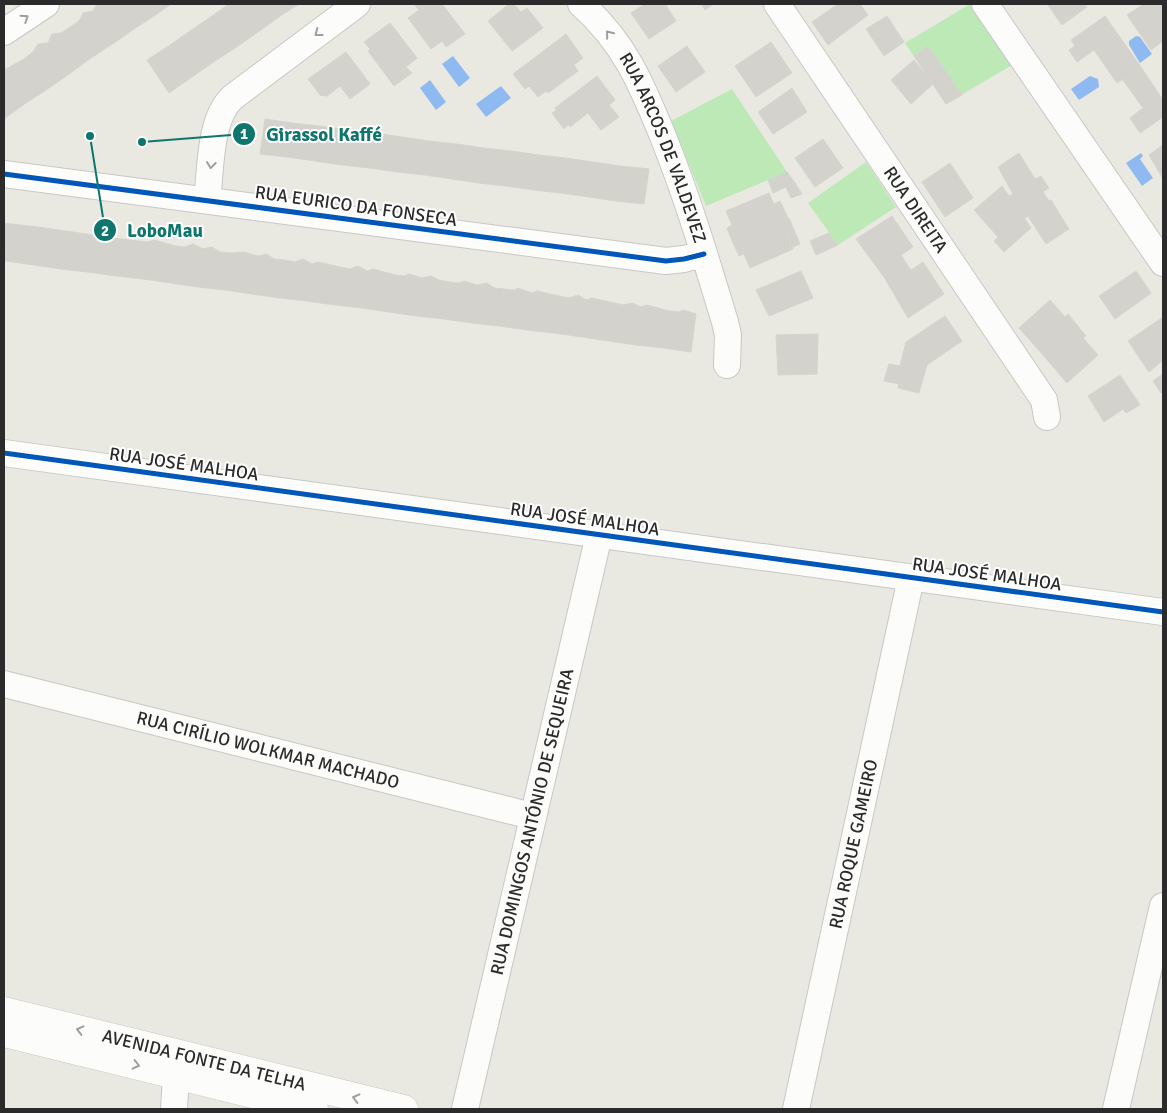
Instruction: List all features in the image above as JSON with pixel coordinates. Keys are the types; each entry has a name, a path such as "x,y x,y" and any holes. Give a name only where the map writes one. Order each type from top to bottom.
{"main road":[{"name":"AVENIDA FONTE DA TELHA","path":"4,1011 404,1109"},
{"name":"AVENIDA FONTE DA TELHA","path":"4,1033 314,1109"}],"street":[{"path":"4,32 46,4"},
{"path":"207,200 218,116 227,102 357,4"},
{"name":"RUA ARCOS DE VALDEVEZ","path":"581,4 601,24 635,70 677,170 728,335 727,365"},
{"name":"RUA DIREITA","path":"777,4 1044,400 1047,417"},
{"path":"986,4 1163,263"},
{"name":"RUA EURICO DA FONSECA","path":"4,174 666,261 704,254"},
{"name":"RUA JOSÉ MALHOA","path":"4,453 1163,612"},
{"name":"RUA DOMINGOS ANTÓNIO DE SEQUEIRA","path":"465,1109 599,535"},
{"name":"RUA ROQUE GAMEIRO","path":"796,1109 911,578"},
{"name":"RUA CIRÍLIO WOLKMAR MACHADO","path":"4,684 532,816"},
{"path":"1116,1109 1163,906"},
{"path":"174,1109 176,1075"}],"green space":[{"path":"970,4 1012,65 946,104 905,43"},
{"path":"732,89 787,172 706,206 671,121"},
{"path":"866,162 896,207 838,245 808,203"}],"water":[{"path":"1136,36 1140,37 1152,54 1140,63 1129,45 1129,41"},
{"path":"453,56 470,78 459,87 442,64"},
{"path":"1090,76 1098,79 1099,87 1079,100 1071,89"},
{"path":"430,80 446,102 436,110 420,88"},
{"path":"501,86 511,98 486,117 476,104"},
{"path":"1141,153 1143,156 1140,159 1153,178 1142,186 1126,163"}],"building":[{"path":"97,4 121,4 137,27 114,43 93,11"},
{"path":"121,4 154,4 160,12 137,27"},
{"path":"154,4 171,4 160,12"},
{"path":"229,4 243,4 261,30 238,46 215,14"},
{"path":"243,4 276,4 283,14 261,30"},
{"path":"276,4 299,4 283,14"},
{"path":"414,4 442,4 465,34 446,47 442,41 431,49 408,18 419,10"},
{"path":"509,4 514,4 521,12 527,8 543,28 512,51 488,21"},
{"path":"645,4 665,4 676,21 649,39 631,13"},
{"path":"713,4 705,10 702,5"},
{"path":"838,4 860,4 868,15 828,45 812,22"},
{"path":"1047,4 1084,4 1087,7 1062,25"},
{"path":"1144,4 1163,4 1163,41 1151,50 1127,15"},
{"path":"93,11 114,43 91,58 70,27 79,21 83,13"},
{"path":"215,14 238,46 215,61 193,29"},
{"path":"887,16 904,42 884,56 866,29"},
{"path":"1105,16 1141,67 1117,83 1094,50 1077,62 1069,50 1075,46 1071,40"},
{"path":"390,23 417,58 406,67 412,73 394,86 368,51 370,49 364,42"},
{"path":"70,27 91,58 69,74 48,43 52,34 61,33"},
{"path":"193,29 215,61 192,77 170,45"},
{"path":"566,34 583,58 574,65 578,71 548,93 546,91 538,97 529,86 525,89 513,74"},
{"path":"771,42 792,73 756,97 735,66"},
{"path":"48,43 69,74 46,90 24,59 33,52 38,44"},
{"path":"170,45 192,77 169,93 147,60"},
{"path":"687,46 705,72 676,92 658,66"},
{"path":"928,46 962,95 946,104 914,56"},
{"path":"346,52 370,84 350,99 340,86 327,96 320,95 308,79"},
{"path":"24,59 46,90 23,105 4,77 4,70"},
{"path":"914,60 933,84 911,104 891,80"},
{"path":"1141,67 1163,100 1163,117 1140,133 1130,118 1143,108 1123,80"},
{"path":"597,76 615,100 609,105 619,117 601,130 588,113 570,127 555,108"},
{"path":"4,77 23,105 4,119"},
{"path":"792,88 807,112 773,134 758,112"},
{"path":"557,110 568,125 564,129 552,113"},
{"path":"265,119 292,123 287,157 260,154"},
{"path":"292,123 319,126 315,161 287,157"},
{"path":"319,126 347,130 342,165 315,161"},
{"path":"347,130 374,133 370,168 342,165"},
{"path":"374,133 402,137 397,172 370,168"},
{"path":"402,137 429,141 425,175 397,172"},
{"path":"823,139 843,168 815,187 795,158"},
{"path":"429,141 456,144 452,179 425,175"},
{"path":"456,144 484,148 479,183 452,179"},
{"path":"1163,145 1163,176 1162,177 1149,155"},
{"path":"484,148 511,151 506,186 479,183"},
{"path":"511,151 539,155 534,190 506,186"},
{"path":"1019,153 1035,179 1041,176 1049,188 1017,208 1009,196 1013,194 998,167"},
{"path":"539,155 566,158 561,193 534,190"},
{"path":"566,158 593,162 589,197 561,193"},
{"path":"593,162 620,166 616,201 589,197"},
{"path":"950,163 973,198 945,217 922,182"},
{"path":"620,166 649,169 644,204 616,201"},
{"path":"787,172 795,183 773,193 768,180"},
{"path":"795,183 802,194 791,198 786,187"},
{"path":"1002,186 1031,228 1004,252 994,241 998,237 974,210"},
{"path":"1043,192 1049,201 1051,200 1069,229 1046,244 1028,216 1024,219 1017,208"},
{"path":"769,193 781,221 733,243 727,228 732,225 726,211"},
{"path":"780,201 788,218 781,221 774,204"},
{"path":"892,216 913,247 901,255 906,263 884,277 856,239"},
{"path":"789,218 800,244 793,247 781,221"},
{"path":"781,221 793,249 750,268 744,254 739,256 733,243"},
{"path":"4,223 11,224 6,261 4,261"},
{"path":"11,224 38,227 34,265 6,261"},
{"path":"38,227 66,231 61,269 34,265"},
{"path":"66,231 93,235 88,272 61,269"},
{"path":"829,233 838,245 816,255 810,241"},
{"path":"93,235 121,239 116,276 88,272"},
{"path":"121,239 148,242 143,279 116,276"},
{"path":"154,240 176,246 171,283 143,279 148,242"},
{"path":"193,244 203,249 198,287 171,283 176,246 185,247"},
{"path":"212,247 220,252 230,253 225,290 198,287 203,249"},
{"path":"244,252 258,256 252,294 225,290 230,253"},
{"path":"267,254 274,259 285,260 280,298 252,294 258,256"},
{"path":"303,259 312,264 307,301 280,298 285,260 295,262"},
{"path":"318,262 340,267 335,305 307,301 312,264"},
{"path":"923,262 944,294 908,318 884,277 906,263 911,270"},
{"path":"358,266 367,271 362,308 335,305 340,267 350,269"},
{"path":"373,269 395,275 389,312 362,308 367,271"},
{"path":"801,271 813,298 769,316 756,290"},
{"path":"1136,271 1151,293 1115,319 1099,296"},
{"path":"409,274 422,278 417,316 389,312 395,275 405,276"},
{"path":"431,276 449,282 444,319 417,316 422,278"},
{"path":"464,281 477,285 472,323 444,319 449,282 460,283"},
{"path":"487,283 494,288 504,289 499,326 472,323 477,285"},
{"path":"518,288 532,293 527,330 499,326 504,289 515,290"},
{"path":"537,291 559,296 554,333 527,330 532,293"},
{"path":"578,295 586,300 582,337 554,333 559,296 569,298"},
{"path":"592,298 614,303 609,341 582,337 586,300"},
{"path":"1050,300 1065,317 1068,314 1077,325 1043,355 1019,328"},
{"path":"614,303 624,305 632,303 641,307 636,345 609,341"},
{"path":"647,305 669,311 664,348 636,345 641,307"},
{"path":"683,310 696,314 691,352 664,348 669,311 679,312"},
{"path":"945,316 962,341 927,365 919,393 898,388 899,384 884,381 889,364 900,366 906,342"},
{"path":"1163,317 1163,360 1149,372 1128,341"},
{"path":"1077,325 1086,336 1083,338 1098,355 1067,383 1043,355"},
{"path":"818,334 817,374 778,375 776,335"},
{"path":"1163,374 1163,391 1161,393 1153,381"},
{"path":"1120,375 1140,405 1126,413 1123,409 1104,422 1088,396"}],"cycle path":[{"path":"4,174 666,261 704,254"},
{"path":"4,453 1163,612"}],"place":[{"name":"LoboMau","path":"90,136"},
{"name":"Girassol Kaffé","path":"142,142"}]}
